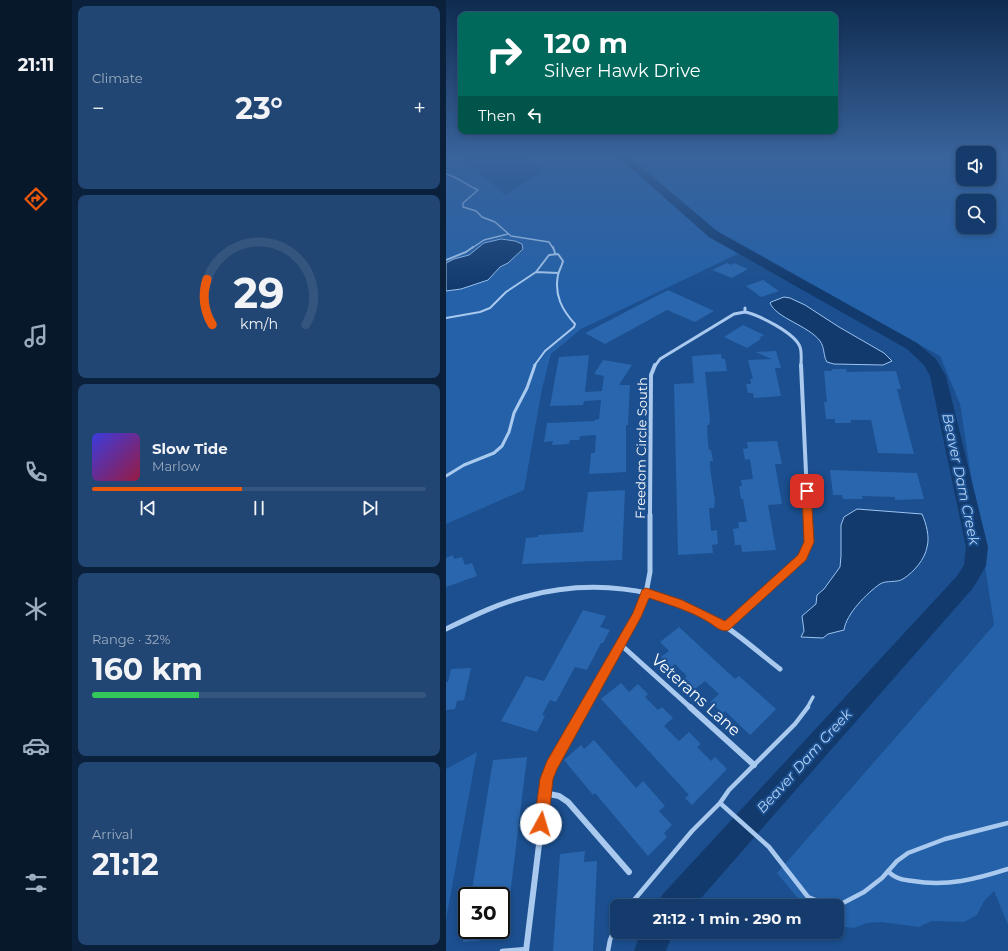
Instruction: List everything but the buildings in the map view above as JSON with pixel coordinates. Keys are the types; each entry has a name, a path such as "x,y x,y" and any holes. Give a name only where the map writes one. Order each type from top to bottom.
{"street":[{"name":"Freedom Circle South","path":"646,593 650,572 651,375 653,369 660,359 734,314 745,310 757,315 794,339 800,347 809,536 807,549 802,558 725,627"},
{"path":"446,629 495,607 544,592 575,588 604,588 646,593 678,603 711,618 780,669"},
{"path":"526,950 544,793 547,779 552,766 638,614 646,593"},
{"name":"Veterans Lane","path":"620,644 754,765"},
{"path":"544,793 559,796 568,802 629,872"}],"lane":[{"path":"467,199 463,202 462,206 476,211 482,217 495,222 508,234 526,239 546,241 552,245 555,254"},
{"path":"446,260 466,252 484,240 508,234"},
{"path":"446,318 487,309 506,292 536,272 548,257 555,254 560,254 563,260 563,265 558,273 557,293 564,312 575,324 574,327 545,351 533,368 527,388 514,413 509,432 502,446 489,456 464,465 446,476"},
{"path":"536,272 558,273"},
{"path":"635,899 692,832 720,803 729,790 795,724 806,710 813,697"},
{"path":"720,803 762,841 808,897 828,905 836,904 857,896 871,887 888,872 900,858 923,847 951,837 1008,823"},
{"path":"888,872 896,878 925,884 940,884 968,880 1008,869"},
{"path":"608,951 610,939"},
{"path":"502,951 526,950"}],"shaded area":[{"path":"446,199 956,199 956,234 996,234 996,199 1008,199 1008,925 994,891 984,901 977,915 964,922 932,921 919,927 881,922 867,923 854,928 844,927 844,899 798,899 777,873 994,625 960,404 940,356 748,249 581,329 551,354 542,389 524,490 446,524 446,291 461,289 488,280 500,267 508,263 523,249 484,243 469,255 446,263"},
{"path":"501,239 515,241 522,244 523,249 508,263 500,267 488,280 461,289 446,291 446,263 469,255 484,243"},
{"path":"784,297 790,298 805,305 884,353 892,361 883,365 834,364 827,362 822,344 815,336 773,308 770,303 771,302"},
{"path":"857,509 922,514 928,535 926,552 915,569 903,579 882,583 869,593 853,611 844,630 828,634 823,638 801,637 804,631 802,616 816,604 817,595 824,589 840,567 841,525 844,517"},
{"path":"477,752 446,919 446,769"}],"waterway":[{"name":"Beaver Dam Creek","path":"673,199 713,234 912,346 930,362 938,376 977,547 975,566 965,582 679,899"},
{"name":"Beaver Dam Creek","path":"650,951 654,939"}],"route":[{"path":"541,824 544,793 552,766 638,614 646,593 663,597 700,612 725,627 802,558 809,542 807,491"}]}
